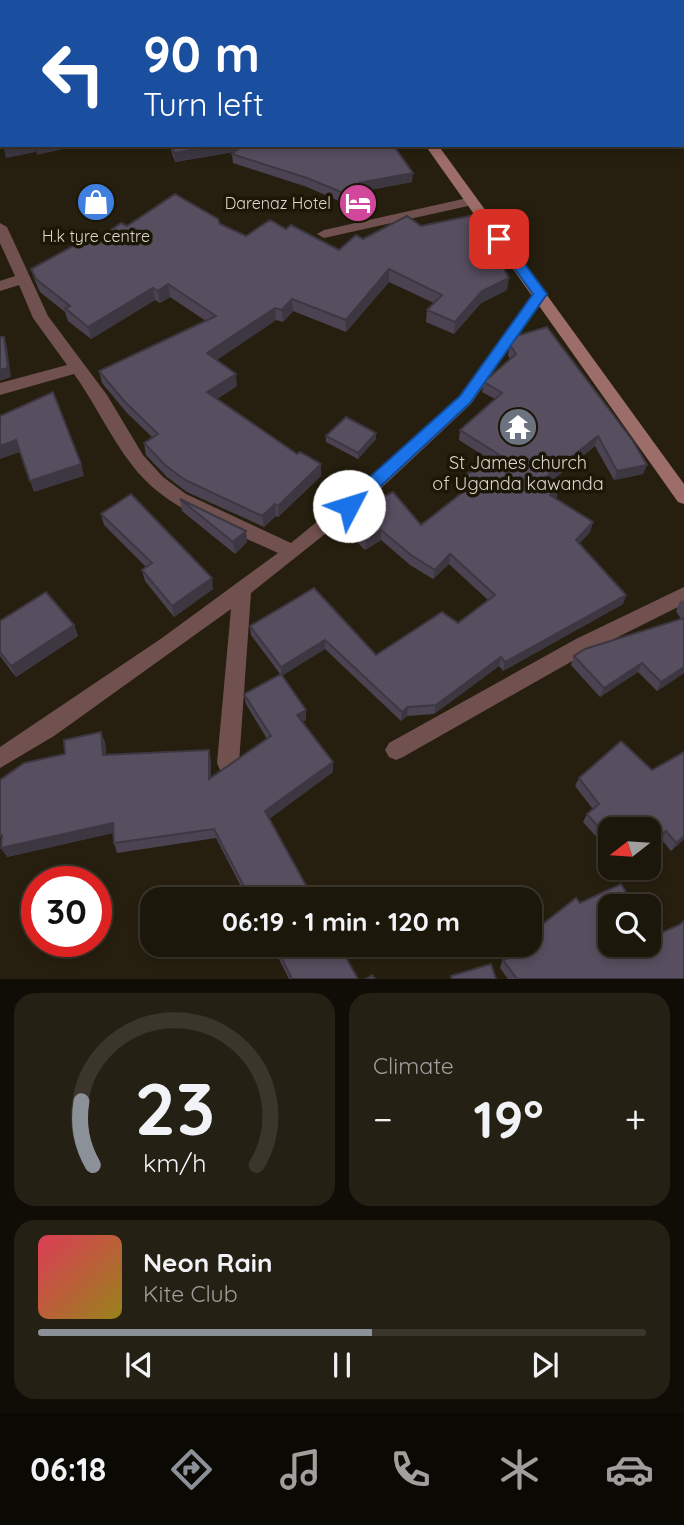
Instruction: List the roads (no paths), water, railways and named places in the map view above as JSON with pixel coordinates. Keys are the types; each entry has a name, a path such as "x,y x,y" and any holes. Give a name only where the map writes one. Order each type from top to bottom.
{"street":[{"path":"432,147 684,497"},
{"path":"324,234 472,201"},
{"path":"0,227 41,318 101,399 136,460 156,482 180,499 293,552"},
{"path":"0,286 24,278"},
{"path":"0,758 47,729 242,590 368,490 465,400 540,294"},
{"path":"0,389 77,368"},
{"path":"228,763 242,590"},
{"path":"396,750 583,645 684,595"}],"place":[{"name":"H.k tyre centre","path":"96,202"},
{"name":"Darenaz Hotel","path":"358,203"},
{"name":"St James church of Uganda kawanda","path":"518,427"}]}
